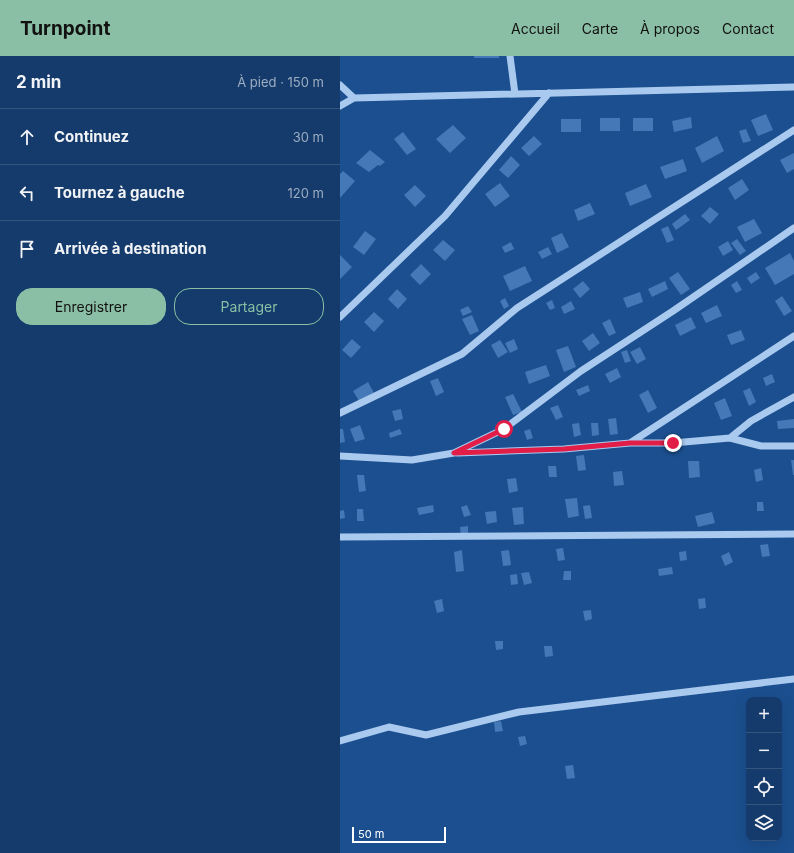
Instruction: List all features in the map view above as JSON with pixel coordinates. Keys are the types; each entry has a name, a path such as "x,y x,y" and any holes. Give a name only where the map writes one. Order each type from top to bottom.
{"street":[{"path":"510,56 514,94"},
{"path":"340,85 354,98"},
{"path":"340,106 354,98 794,87"},
{"path":"340,317 445,216 549,93"},
{"path":"340,413 462,354 517,308 794,130"},
{"path":"454,453 504,429 581,371 691,299 794,228"},
{"path":"630,443 794,336"},
{"path":"730,438 751,421 794,397"},
{"path":"340,456 412,460 454,453 564,449 630,443 673,443 730,438 761,446 794,446"},
{"path":"340,537 794,534"},
{"path":"340,741 389,727 426,735 519,712 794,679"}],"building":[{"path":"474,56 499,56 499,58 474,58"},
{"path":"766,114 773,130 758,136 751,120"},
{"path":"691,117 692,128 674,132 672,121"},
{"path":"600,118 620,118 620,131 600,131"},
{"path":"633,118 653,118 653,131 633,131"},
{"path":"561,119 581,119 581,132 561,132"},
{"path":"453,125 466,138 450,153 436,139"},
{"path":"746,129 751,141 743,143 739,131"},
{"path":"403,132 416,149 407,155 394,139"},
{"path":"534,136 542,144 529,156 521,148"},
{"path":"717,136 724,151 702,163 695,148"},
{"path":"370,150 385,162 369,172 356,163"},
{"path":"794,153 794,169 787,173 780,160"},
{"path":"511,156 520,165 508,178 499,170"},
{"path":"683,159 687,171 665,179 660,167"},
{"path":"343,171 355,181 340,198 340,174"},
{"path":"742,179 749,190 735,200 728,188"},
{"path":"500,183 510,196 495,207 485,194"},
{"path":"646,184 652,197 630,206 625,193"},
{"path":"415,185 426,196 415,207 404,195"},
{"path":"590,203 595,214 578,221 574,210"},
{"path":"710,207 719,214 710,224 701,216"},
{"path":"685,214 690,220 676,230 672,224"},
{"path":"754,219 762,233 745,242 737,227"},
{"path":"668,226 674,240 667,243 661,229"},
{"path":"365,231 376,239 364,255 353,247"},
{"path":"562,233 569,247 557,253 551,238"},
{"path":"737,239 746,251 740,255 731,243"},
{"path":"443,240 455,250 445,261 433,250"},
{"path":"728,241 733,250 723,256 718,247"},
{"path":"511,242 514,249 505,253 502,247"},
{"path":"548,247 552,254 542,259 538,252"},
{"path":"790,253 794,261 794,274 775,285 765,268"},
{"path":"340,255 352,267 340,279"},
{"path":"421,264 431,274 420,285 410,275"},
{"path":"525,266 532,281 510,291 503,276"},
{"path":"678,272 690,289 681,295 669,278"},
{"path":"756,272 760,278 751,284 747,278"},
{"path":"583,281 590,289 580,298 573,289"},
{"path":"665,281 668,289 652,297 648,289"},
{"path":"737,281 742,290 736,293 731,285"},
{"path":"397,289 407,299 398,309 388,299"},
{"path":"640,292 643,302 627,308 623,298"},
{"path":"782,296 792,311 784,316 775,301"},
{"path":"505,298 509,306 504,309 500,301"},
{"path":"552,300 555,308 550,310 546,303"},
{"path":"571,301 575,309 564,314 561,307"},
{"path":"717,305 722,316 706,323 701,313"},
{"path":"468,306 472,312 463,316 460,310"},
{"path":"374,312 384,321 374,332 364,322"},
{"path":"472,315 479,331 470,335 462,319"},
{"path":"691,317 696,328 680,336 675,325"},
{"path":"610,319 616,333 609,336 602,323"},
{"path":"741,330 745,340 731,345 727,335"},
{"path":"593,333 600,343 589,351 582,341"},
{"path":"352,339 361,347 351,358 342,350"},
{"path":"514,339 518,349 510,353 505,343"},
{"path":"500,340 508,352 498,358 491,345"},
{"path":"568,346 576,367 564,372 556,350"},
{"path":"640,347 646,359 637,364 630,352"},
{"path":"627,350 631,361 625,363 621,352"},
{"path":"546,365 550,376 529,384 525,372"},
{"path":"617,368 621,377 610,383 605,374"},
{"path":"772,374 775,382 766,386 763,378"},
{"path":"438,378 444,392 436,396 430,381"},
{"path":"368,382 374,393 359,401 353,391"},
{"path":"588,385 590,391 579,396 576,390"},
{"path":"750,388 756,402 749,406 743,391"},
{"path":"648,390 657,408 648,413 639,395"},
{"path":"513,394 522,412 513,415 505,397"},
{"path":"725,398 732,416 721,420 714,403"},
{"path":"558,405 563,417 556,420 550,408"},
{"path":"401,409 403,419 395,421 392,411"},
{"path":"616,418 618,434 610,435 608,419"},
{"path":"794,419 794,428 778,429 777,421"},
{"path":"579,423 581,435 574,437 572,424"},
{"path":"591,423 598,423 599,435 592,436"},
{"path":"360,425 365,439 355,442 350,429"},
{"path":"340,429 343,429 345,442 340,443"},
{"path":"400,429 402,434 390,438 389,433"},
{"path":"530,429 533,438 527,440 524,431"},
{"path":"584,455 586,470 578,471 576,456"},
{"path":"791,460 794,460 794,475 793,475"},
{"path":"688,461 699,461 700,477 689,478"},
{"path":"548,466 556,466 557,477 549,477"},
{"path":"761,468 763,480 756,482 754,470"},
{"path":"622,471 624,485 614,486 613,472"},
{"path":"357,475 364,475 366,491 359,492"},
{"path":"516,478 518,491 509,493 507,479"},
{"path":"577,498 579,516 568,518 565,499"},
{"path":"757,502 763,502 764,511 757,511"},
{"path":"433,505 434,512 419,515 417,508"},
{"path":"467,505 471,515 464,517 461,507"},
{"path":"590,505 592,518 585,519 583,506"},
{"path":"523,507 524,524 514,525 512,508"},
{"path":"357,509 363,509 364,521 357,521"},
{"path":"344,510 345,518 340,519 340,511"},
{"path":"496,511 497,522 487,524 485,512"},
{"path":"712,512 715,523 698,527 695,516"},
{"path":"468,526 468,535 461,536 460,527"},
{"path":"768,544 770,556 762,557 760,545"},
{"path":"563,548 565,560 558,561 556,549"},
{"path":"462,550 464,571 456,572 454,552"},
{"path":"509,550 511,565 503,566 501,551"},
{"path":"686,551 687,560 680,561 679,552"},
{"path":"729,552 733,562 725,566 721,556"},
{"path":"672,567 673,574 659,576 658,569"},
{"path":"564,571 571,571 571,580 563,580"},
{"path":"529,572 532,583 524,585 521,573"},
{"path":"517,574 518,584 511,585 510,575"},
{"path":"705,598 706,608 699,609 698,599"},
{"path":"442,599 444,611 437,613 434,601"},
{"path":"591,610 592,619 585,621 583,611"},
{"path":"495,641 503,641 503,649 496,650"},
{"path":"544,646 552,646 553,656 545,657"},
{"path":"501,721 503,731 495,732 494,722"},
{"path":"525,736 527,744 520,746 518,737"},
{"path":"573,765 575,778 567,779 565,766"}],"route":[{"path":"504,429 454,453 564,449 630,443 673,443"}]}
